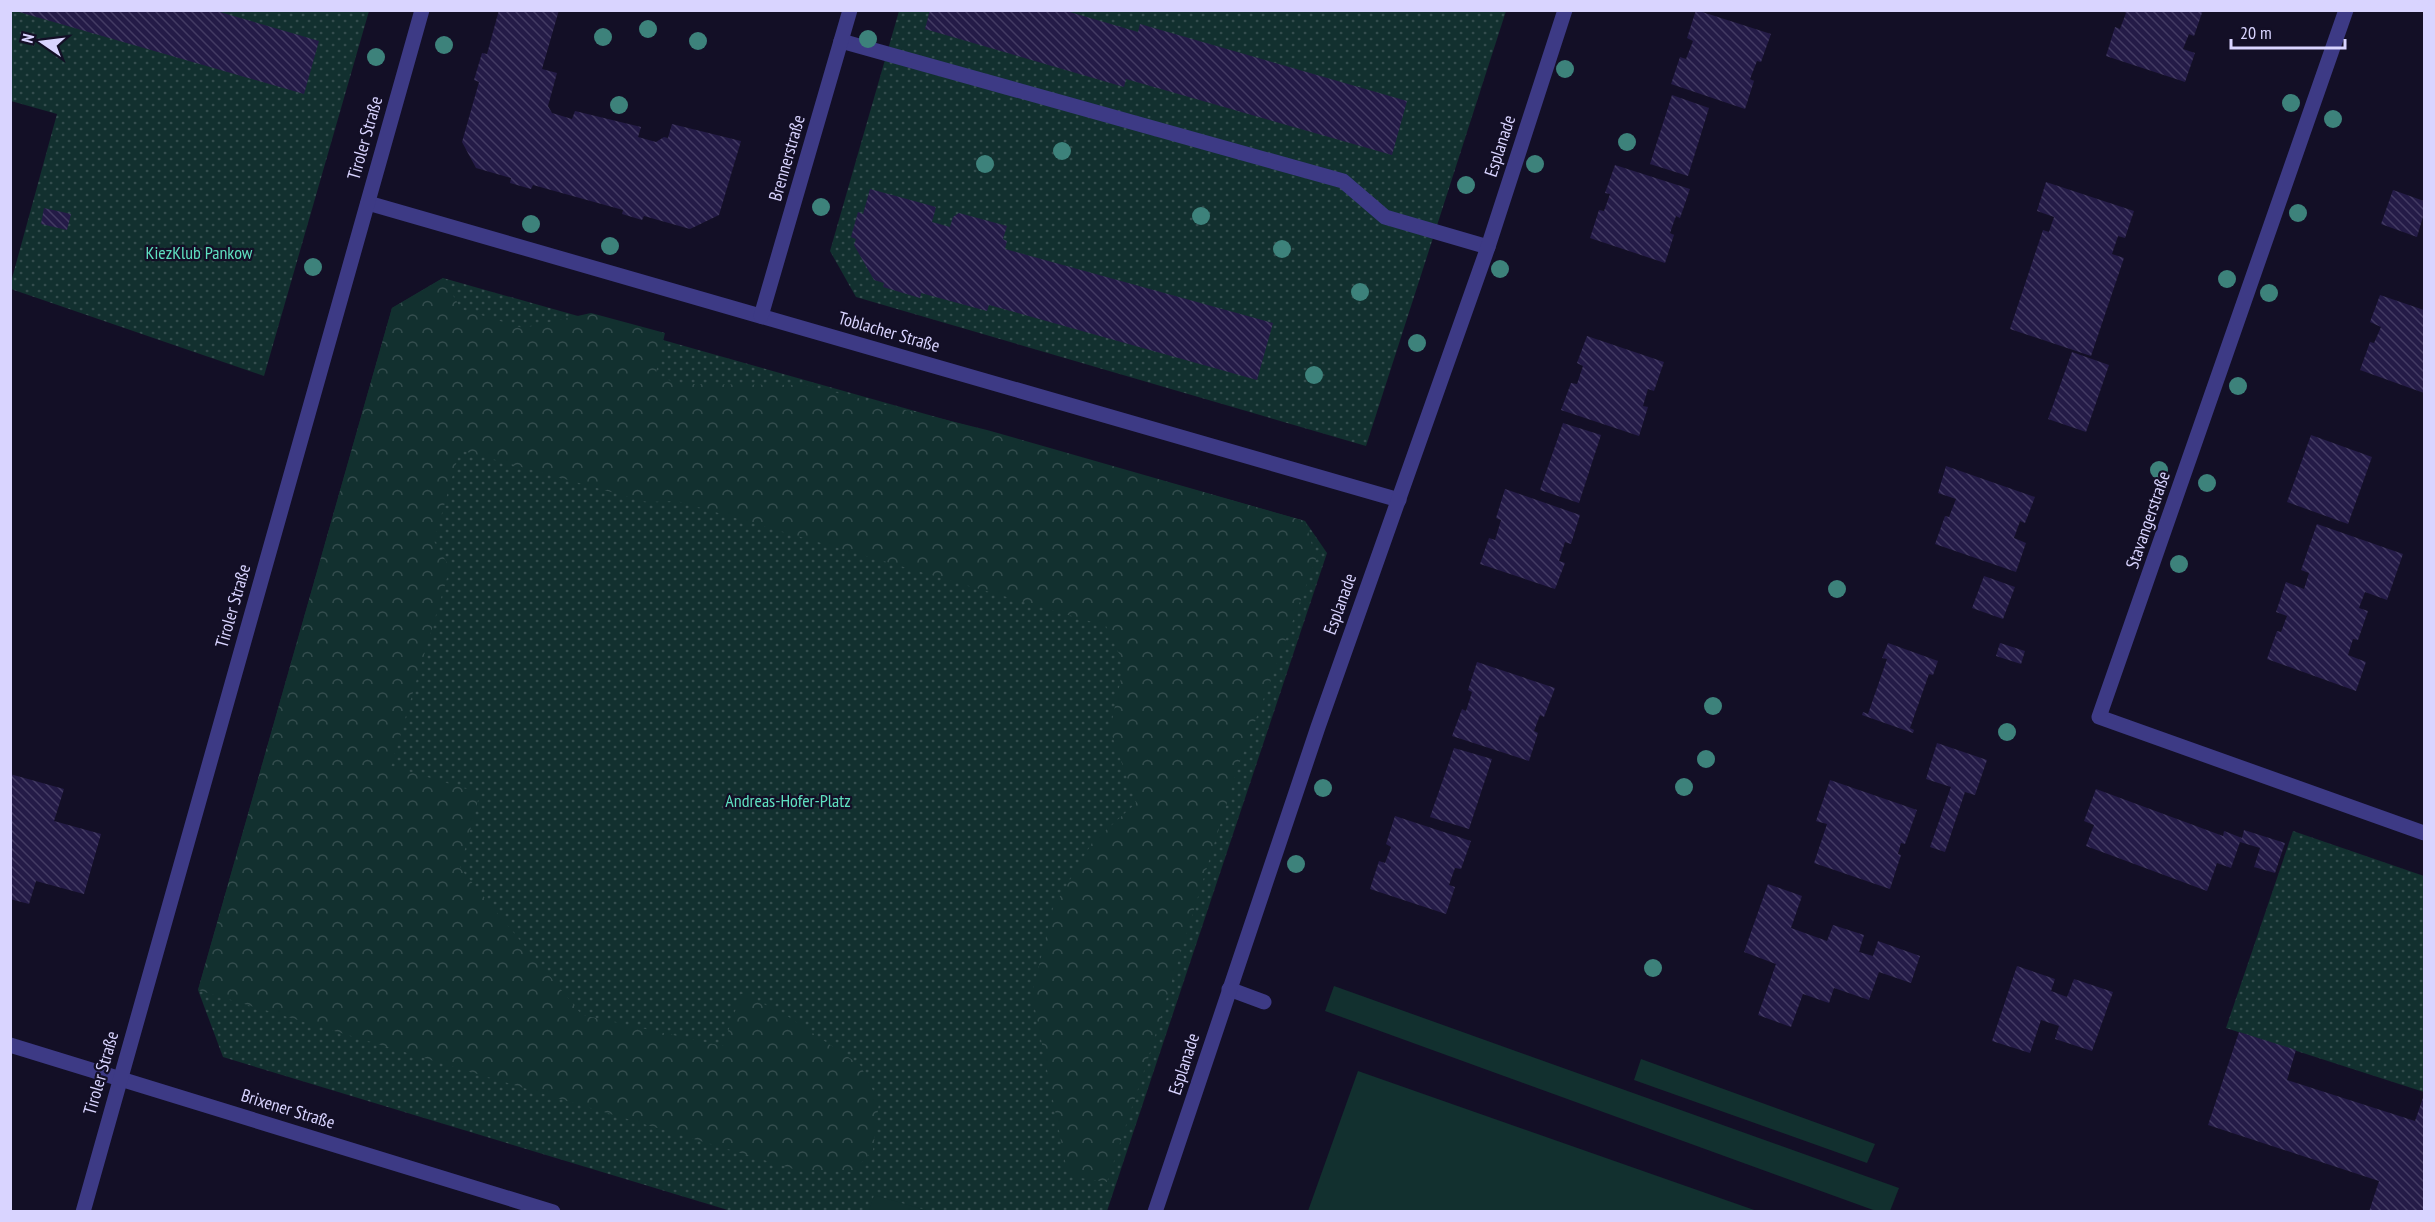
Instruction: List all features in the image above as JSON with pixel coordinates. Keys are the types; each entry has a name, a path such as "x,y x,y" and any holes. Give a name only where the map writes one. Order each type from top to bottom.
{"street":[{"name":"Tiroler Straße","path":"83,1212 422,10"},
{"name":"Brennerstraße","path":"761,316 850,10"},
{"name":"Esplanade","path":"1155,1212 1349,638 1488,247 1565,10"},
{"name":"Stavangerstraße","path":"2346,10 2099,717 2424,833"},
{"path":"841,41 1343,181 1385,217 1488,247"},
{"name":"Toblacher Straße","path":"368,203 1399,500"},
{"path":"1229,989 1264,1002"},
{"name":"Brixener Straße","path":"10,1045 514,1206 554,1212"}],"green space":[{"name":"KiezKlub Pankow","path":"11,11 369,11 264,376 11,289 57,114 11,101"},
{"path":"899,11 1506,11 1366,446 856,297 830,251"},
{"name":"Andreas-Hofer-Platz","path":"443,278 1305,521 1327,553 1107,1211 731,1211 223,1057 198,990 392,308"},
{"path":"443,278 461,309 523,328 591,313 665,333 655,377 686,384 805,385 987,430 1305,521 1316,559 1238,767 1147,1062 1107,1182 1068,1176 1032,994 1053,908 1092,843 1136,803 1110,730 1124,664 1106,626 677,501 647,502 460,450 434,541 450,568 391,766 480,793 460,868 582,1015 723,1046 741,994 780,1011 860,1065 879,1102 873,1150 853,1172 797,1170 198,990 392,308"},
{"path":"2293,831 2424,876 2424,1092 2226,1028"},
{"path":"1334,986 1899,1188 1890,1211 1876,1211 1325,1011"},
{"path":"1641,1059 1875,1144 1867,1163 1634,1080"},
{"path":"1358,1071 1757,1211 1308,1211"},
{"path":"874,1195 929,1211 869,1211"}],"building":[{"path":"12,10 213,10 319,41 304,94"},
{"path":"499,10 559,10 542,69 557,73 548,106 552,113 572,119 575,111 641,127 638,137 656,142 664,137 668,138 672,124 741,141 719,215 690,229 644,216 642,220 622,214 623,210 533,185 531,189 510,183 511,178 476,168 462,142 479,82 474,80 482,53 487,54"},
{"path":"930,10 1063,10 1138,32 1140,24 1407,101 1392,155 1126,79 1124,87 925,29"},
{"path":"1696,10 1771,34 1761,62 1757,61 1750,79 1754,81 1745,109 1671,84 1680,57 1686,59 1693,41 1687,38"},
{"path":"2122,10 2203,10 2194,36 2189,34 2183,49 2195,53 2185,82 2106,56 2115,27 2120,29 2126,13"},
{"path":"1672,95 1709,108 1688,176 1650,164"},
{"path":"1615,165 1690,189 1680,218 1676,216 1670,233 1674,235 1665,263 1590,238 1599,210 1604,211 1610,194 1605,193"},
{"path":"2046,182 2134,211 2125,238 2118,236 2112,254 2124,258 2091,356 2010,329 2043,230 2049,232 2054,217 2037,211"},
{"path":"870,189 936,207 932,222 950,227 953,217 959,213 1007,226 1003,239 1007,241 1005,249 1273,323 1257,380 989,305 987,311 921,293 920,298 883,287 884,283 874,280 854,245 856,239 851,237 858,212 863,214"},
{"path":"2393,190 2424,201 2424,213 2417,237 2381,224"},
{"path":"44,208 71,214 67,230 41,224"},
{"path":"2380,295 2424,310 2424,393 2360,370 2370,342 2374,343 2381,327 2370,322"},
{"path":"1587,336 1664,362 1654,391 1648,389 1643,406 1648,407 1639,436 1561,410 1571,383 1577,384 1583,366 1577,363"},
{"path":"2072,352 2109,365 2086,432 2048,419"},
{"path":"1563,423 1601,435 1579,503 1540,490"},
{"path":"2311,435 2372,457 2348,524 2287,502"},
{"path":"1946,466 2035,497 2025,523 2020,521 2014,538 2026,543 2016,572 1935,544 1945,516 1949,517 1956,499 1938,493"},
{"path":"1505,489 1580,515 1571,544 1565,542 1559,561 1565,563 1555,589 1480,564 1489,538 1495,540 1501,520 1496,518"},
{"path":"2317,524 2403,554 2387,600 2365,592 2359,608 2368,611 2358,640 2353,639 2348,655 2366,662 2356,691 2267,659 2277,631 2281,632 2287,616 2276,612 2286,582 2304,589 2309,573 2301,570"},
{"path":"1984,576 2015,587 2003,619 1972,608"},
{"path":"1888,643 1938,661 1933,675 1929,674 1910,728 1914,730 1913,733 1862,715 1863,712 1868,714 1887,659 1882,658"},
{"path":"2000,643 2025,651 2021,664 1996,656"},
{"path":"1477,662 1555,688 1544,717 1540,715 1534,731 1538,733 1529,761 1452,736 1462,709 1466,711 1472,692 1468,690"},
{"path":"1937,743 1987,760 1975,795 1965,792 1945,852 1930,847 1951,787 1926,779"},
{"path":"1454,748 1492,759 1469,829 1430,817"},
{"path":"10,774 64,789 54,821 101,834 84,894 36,881 29,904 10,899"},
{"path":"1830,780 1917,810 1905,844 1901,843 1898,854 1901,855 1890,889 1814,863 1827,824 1816,821"},
{"path":"2096,789 2223,836 2224,831 2242,838 2244,830 2285,843 2275,873 2254,867 2260,848 2240,842 2231,868 2217,863 2207,891 2086,846 2094,825 2084,821"},
{"path":"1395,816 1471,841 1461,869 1455,868 1449,885 1455,887 1446,914 1370,889 1379,861 1385,863 1391,847 1386,844"},
{"path":"1768,884 1802,896 1791,928 1827,941 1833,925 1864,935 1859,952 1873,956 1878,941 1920,956 1911,983 1879,972 1869,1000 1834,988 1829,1003 1803,994 1791,1027 1758,1015 1776,964 1744,952"},
{"path":"2017,966 2055,979 2051,991 2067,997 2074,979 2113,992 2092,1051 2055,1039 2059,1026 2041,1020 2030,1053 1992,1041"},
{"path":"2239,1032 2296,1050 2287,1080 2415,1121 2424,1095 2424,1212 2369,1212 2379,1181 2208,1125"}]}
